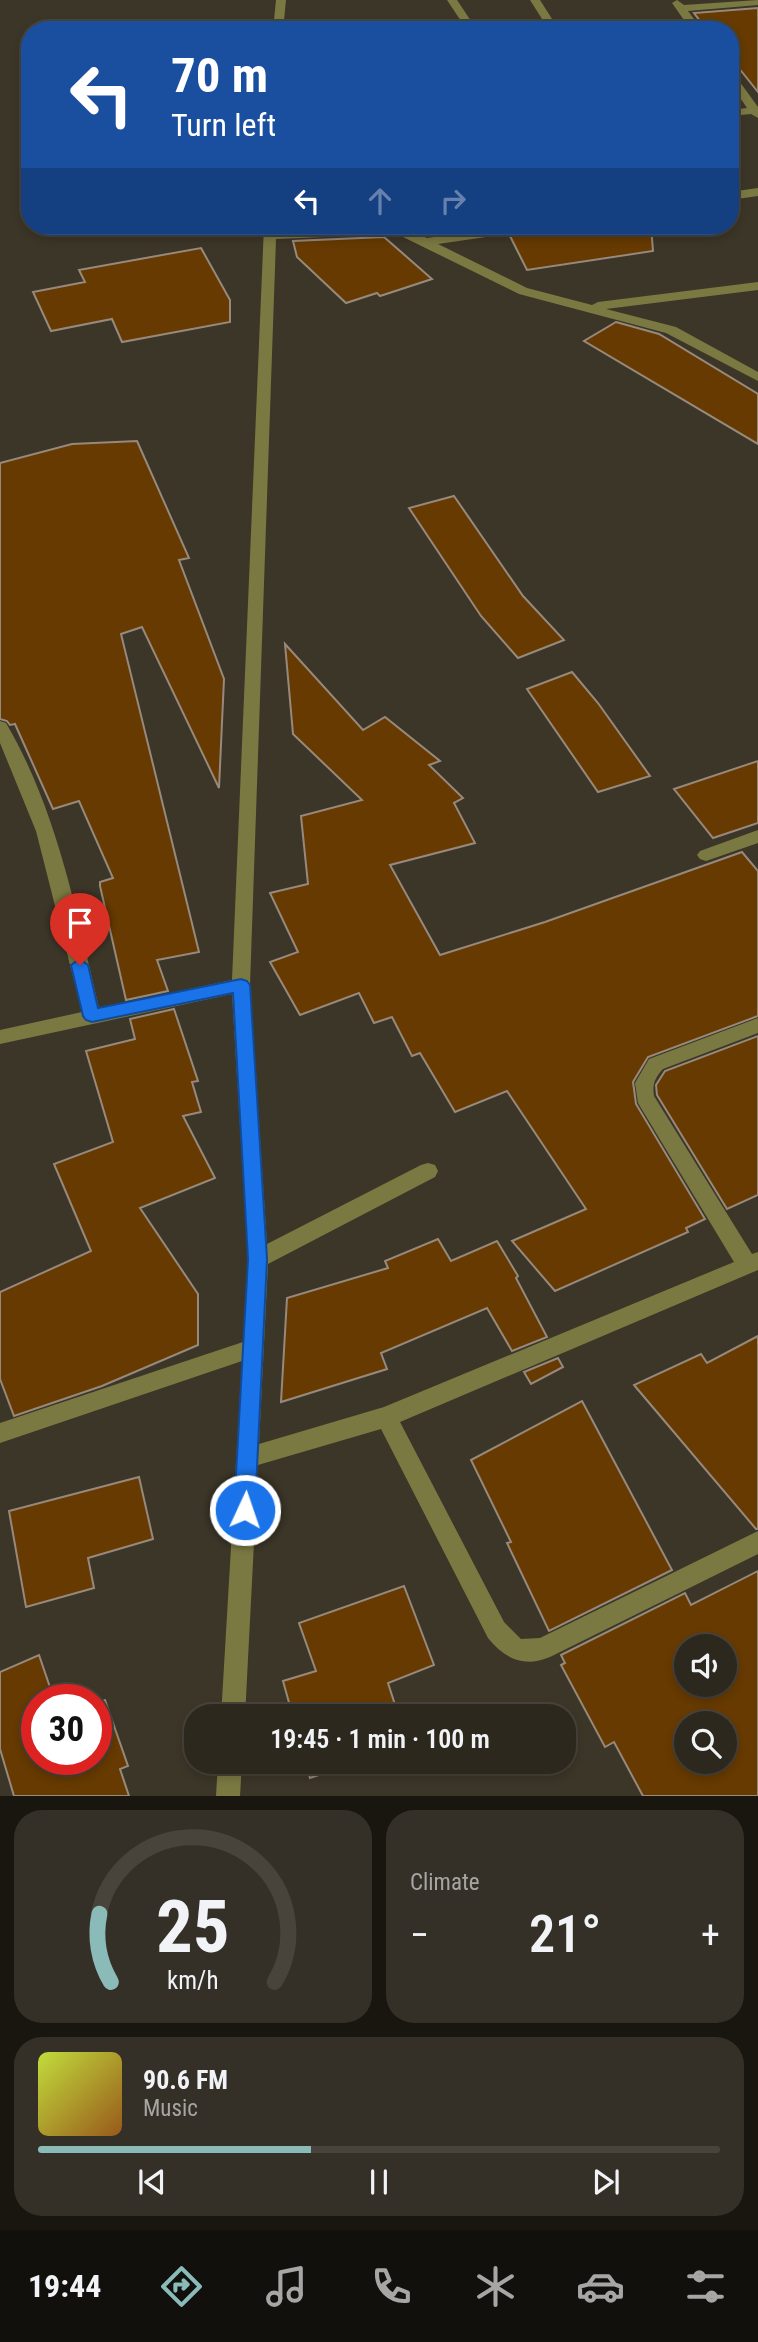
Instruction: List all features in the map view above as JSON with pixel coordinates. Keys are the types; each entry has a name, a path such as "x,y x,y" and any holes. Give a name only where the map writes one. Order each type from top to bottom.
{"street":[{"path":"279,21 281,0"},
{"path":"452,0 466,21"},
{"path":"535,0 548,21"},
{"path":"678,4 758,2"},
{"path":"678,4 690,21"},
{"path":"739,89 756,113"},
{"path":"739,195 758,192"},
{"path":"234,1704 258,1259 241,985 270,235"},
{"path":"412,235 523,291 629,317 671,331 758,377"},
{"path":"425,242 473,235"},
{"path":"584,308 758,286"},
{"path":"0,727 18,758 56,864 92,1016"},
{"path":"706,855 758,836"},
{"path":"0,1037 241,985"},
{"path":"248,1458 386,1417 752,1263 645,1097 642,1084 647,1073 656,1064 758,1025"},
{"path":"258,1259 428,1171"},
{"path":"0,1433 253,1348"},
{"path":"386,1417 496,1630 509,1647 523,1652 541,1649 757,1545"},
{"path":"229,1796 230,1774"}],"building":[{"path":"758,8 758,92 739,68 739,21 700,21 694,13"},
{"path":"652,235 653,251 527,270 510,236"},
{"path":"384,237 432,279 380,296 377,293 346,303 297,257 293,241"},
{"path":"201,248 230,300 230,322 122,342 112,319 51,331 33,292 85,282 79,270"},
{"path":"616,322 659,334 758,394 758,444 584,341"},
{"path":"137,441 189,558 179,560 224,679 219,788 142,627 121,634 199,952 157,960 168,991 126,1000 100,886 100,882 113,878 79,801 53,809 15,724 10,725 0,719 0,463 72,444"},
{"path":"454,496 523,596 564,640 518,658 481,616 409,508"},
{"path":"285,644 363,730 385,717 440,761 429,765 463,798 454,803 475,843 390,865 440,955 545,922 742,852 758,871 758,1016 648,1057 633,1082 636,1104 705,1219 686,1228 688,1232 555,1291 512,1241 586,1209 507,1091 455,1112 420,1053 412,1056 392,1017 374,1023 359,993 300,1015 270,962 298,952 270,893 308,884 301,816 362,800 293,734"},
{"path":"572,672 598,703 650,776 598,792 527,689"},
{"path":"758,761 758,823 713,838 674,789"},
{"path":"174,1009 198,1081 192,1082 201,1112 183,1116 215,1178 140,1208 198,1294 198,1345 102,1386 14,1416 0,1379 0,1292 91,1251 54,1164 113,1142 86,1051 135,1039 130,1019"},
{"path":"758,1036 758,1195 727,1209 657,1095 656,1085 665,1071"},
{"path":"438,1239 451,1261 497,1241 518,1276 516,1278 547,1337 512,1351 487,1308 381,1353 387,1369 281,1402 287,1298 388,1268 385,1261"},
{"path":"758,1336 756,1529 634,1385 701,1354 707,1363"},
{"path":"558,1358 563,1367 531,1384 524,1372"},
{"path":"582,1401 672,1570 549,1631 507,1543 511,1542 471,1460"},
{"path":"139,1477 153,1539 88,1558 94,1588 26,1607 9,1511"},
{"path":"758,1571 758,1796 643,1796 614,1742 605,1747 561,1665 565,1663 561,1655 685,1593 691,1605"},
{"path":"404,1586 434,1665 388,1683 395,1704 289,1704 283,1681 316,1671 299,1623"},
{"path":"39,1655 49,1684 21,1684 21,1775 112,1775 112,1720 128,1766 120,1769 129,1796 14,1796 0,1749 0,1672"}],"route":[{"path":"80,965 92,1016 241,985 258,1259 245,1510"}]}
